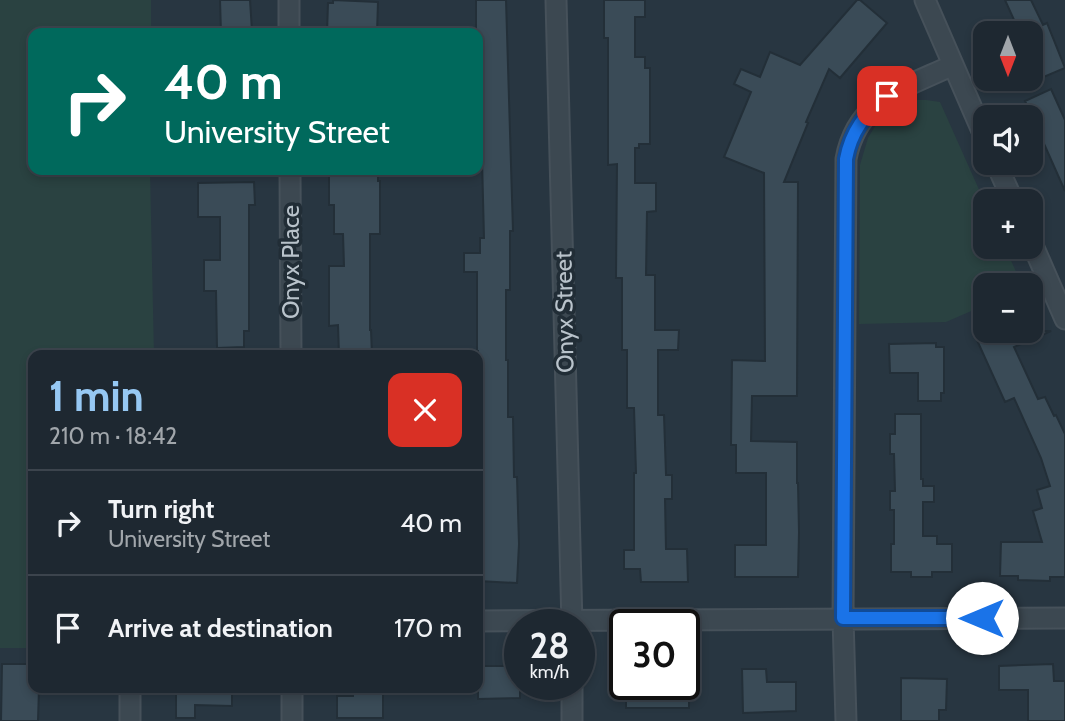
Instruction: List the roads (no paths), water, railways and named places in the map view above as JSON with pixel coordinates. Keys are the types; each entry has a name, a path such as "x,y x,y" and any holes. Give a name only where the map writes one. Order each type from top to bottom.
{"street":[{"path":"289,0 289,28"},
{"name":"Onyx Street","path":"556,0 572,609"},
{"path":"925,0 973,111"},
{"path":"846,721 843,618 845,196 848,145 873,106 887,96 953,65"},
{"name":"Onyx Place","path":"290,175 291,350"},
{"path":"1039,259 1065,319"},
{"path":"595,622 1065,618"},
{"path":"483,621 504,621"},
{"path":"130,693 130,721"},
{"path":"292,693 292,721"},
{"path":"572,700 572,721"}]}
